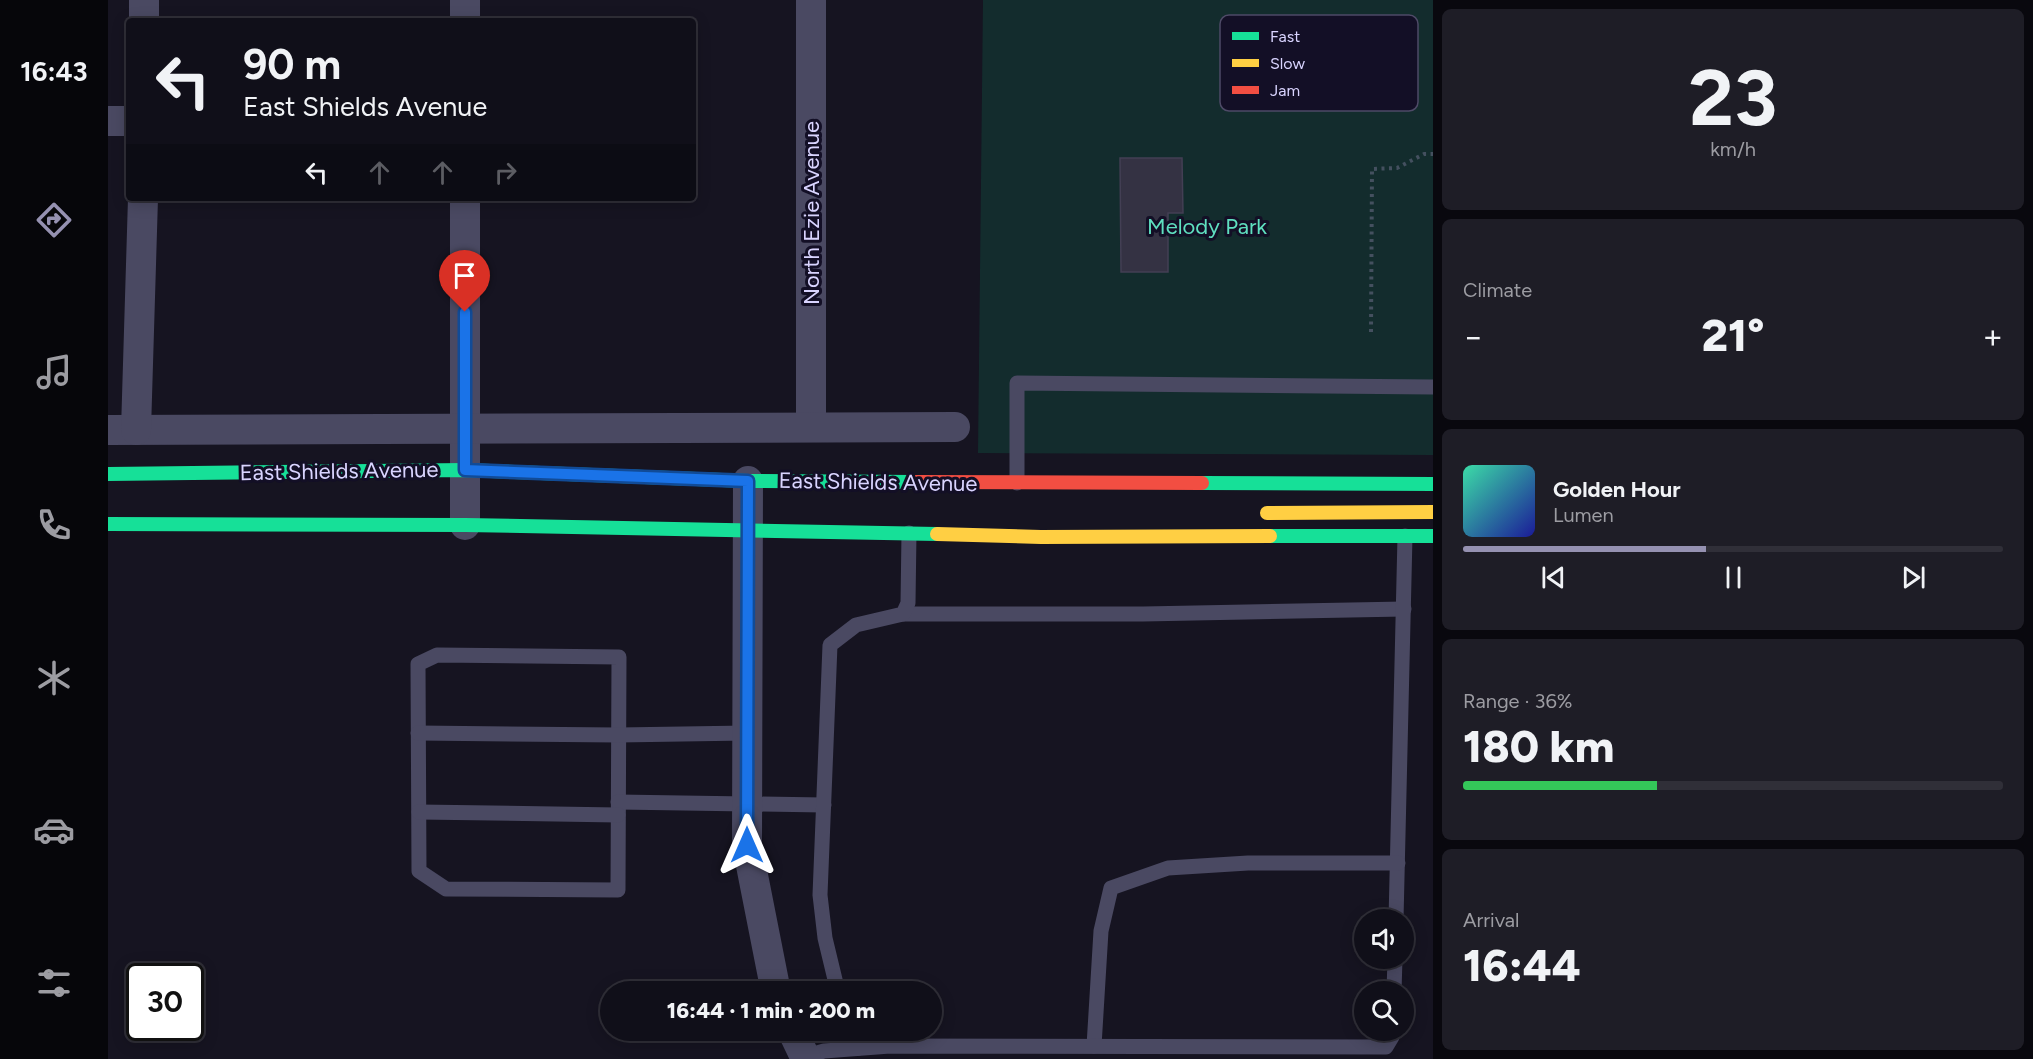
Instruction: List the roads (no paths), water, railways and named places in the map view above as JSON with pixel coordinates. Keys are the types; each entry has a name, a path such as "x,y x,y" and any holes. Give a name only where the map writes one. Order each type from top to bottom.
{"main road":[{"name":"East Shields Avenue","path":"108,474 465,470 748,481 1433,484"},
{"path":"1252,513 1433,512"},
{"path":"1145,537 1209,521"},
{"path":"108,524 747,528 1145,537 1433,536"}],"street":[{"path":"144,0 144,18"},
{"path":"465,0 465,18"},
{"name":"North Ezie Avenue","path":"811,0 811,427"},
{"path":"108,121 126,121"},
{"path":"122,430 142,201"},
{"path":"465,201 465,525"},
{"name":"East Shields Avenue","path":"122,430 955,427"},
{"path":"748,481 747,845 774,981"}],"lane":[{"path":"1017,483 1017,383 1433,387"},
{"path":"903,614 908,603 909,533"},
{"path":"1396,909 1405,536"},
{"path":"835,981 825,938 820,895 830,645 856,625 903,614 1143,614 1404,609"},
{"path":"437,655 619,657 618,890 446,889 418,871 418,733 418,664 437,655"},
{"path":"418,733 618,735 747,733"},
{"path":"418,813 747,802 824,804"},
{"path":"1094,1046 1101,931 1111,888 1168,868 1248,863 1398,863"},
{"path":"856,1041 859,1048"},
{"path":"801,1049 824,1051 859,1048 1004,1053 1094,1046 1389,1053"}],"park label":[{"name":"Melody Park","path":"1207,226"}]}
